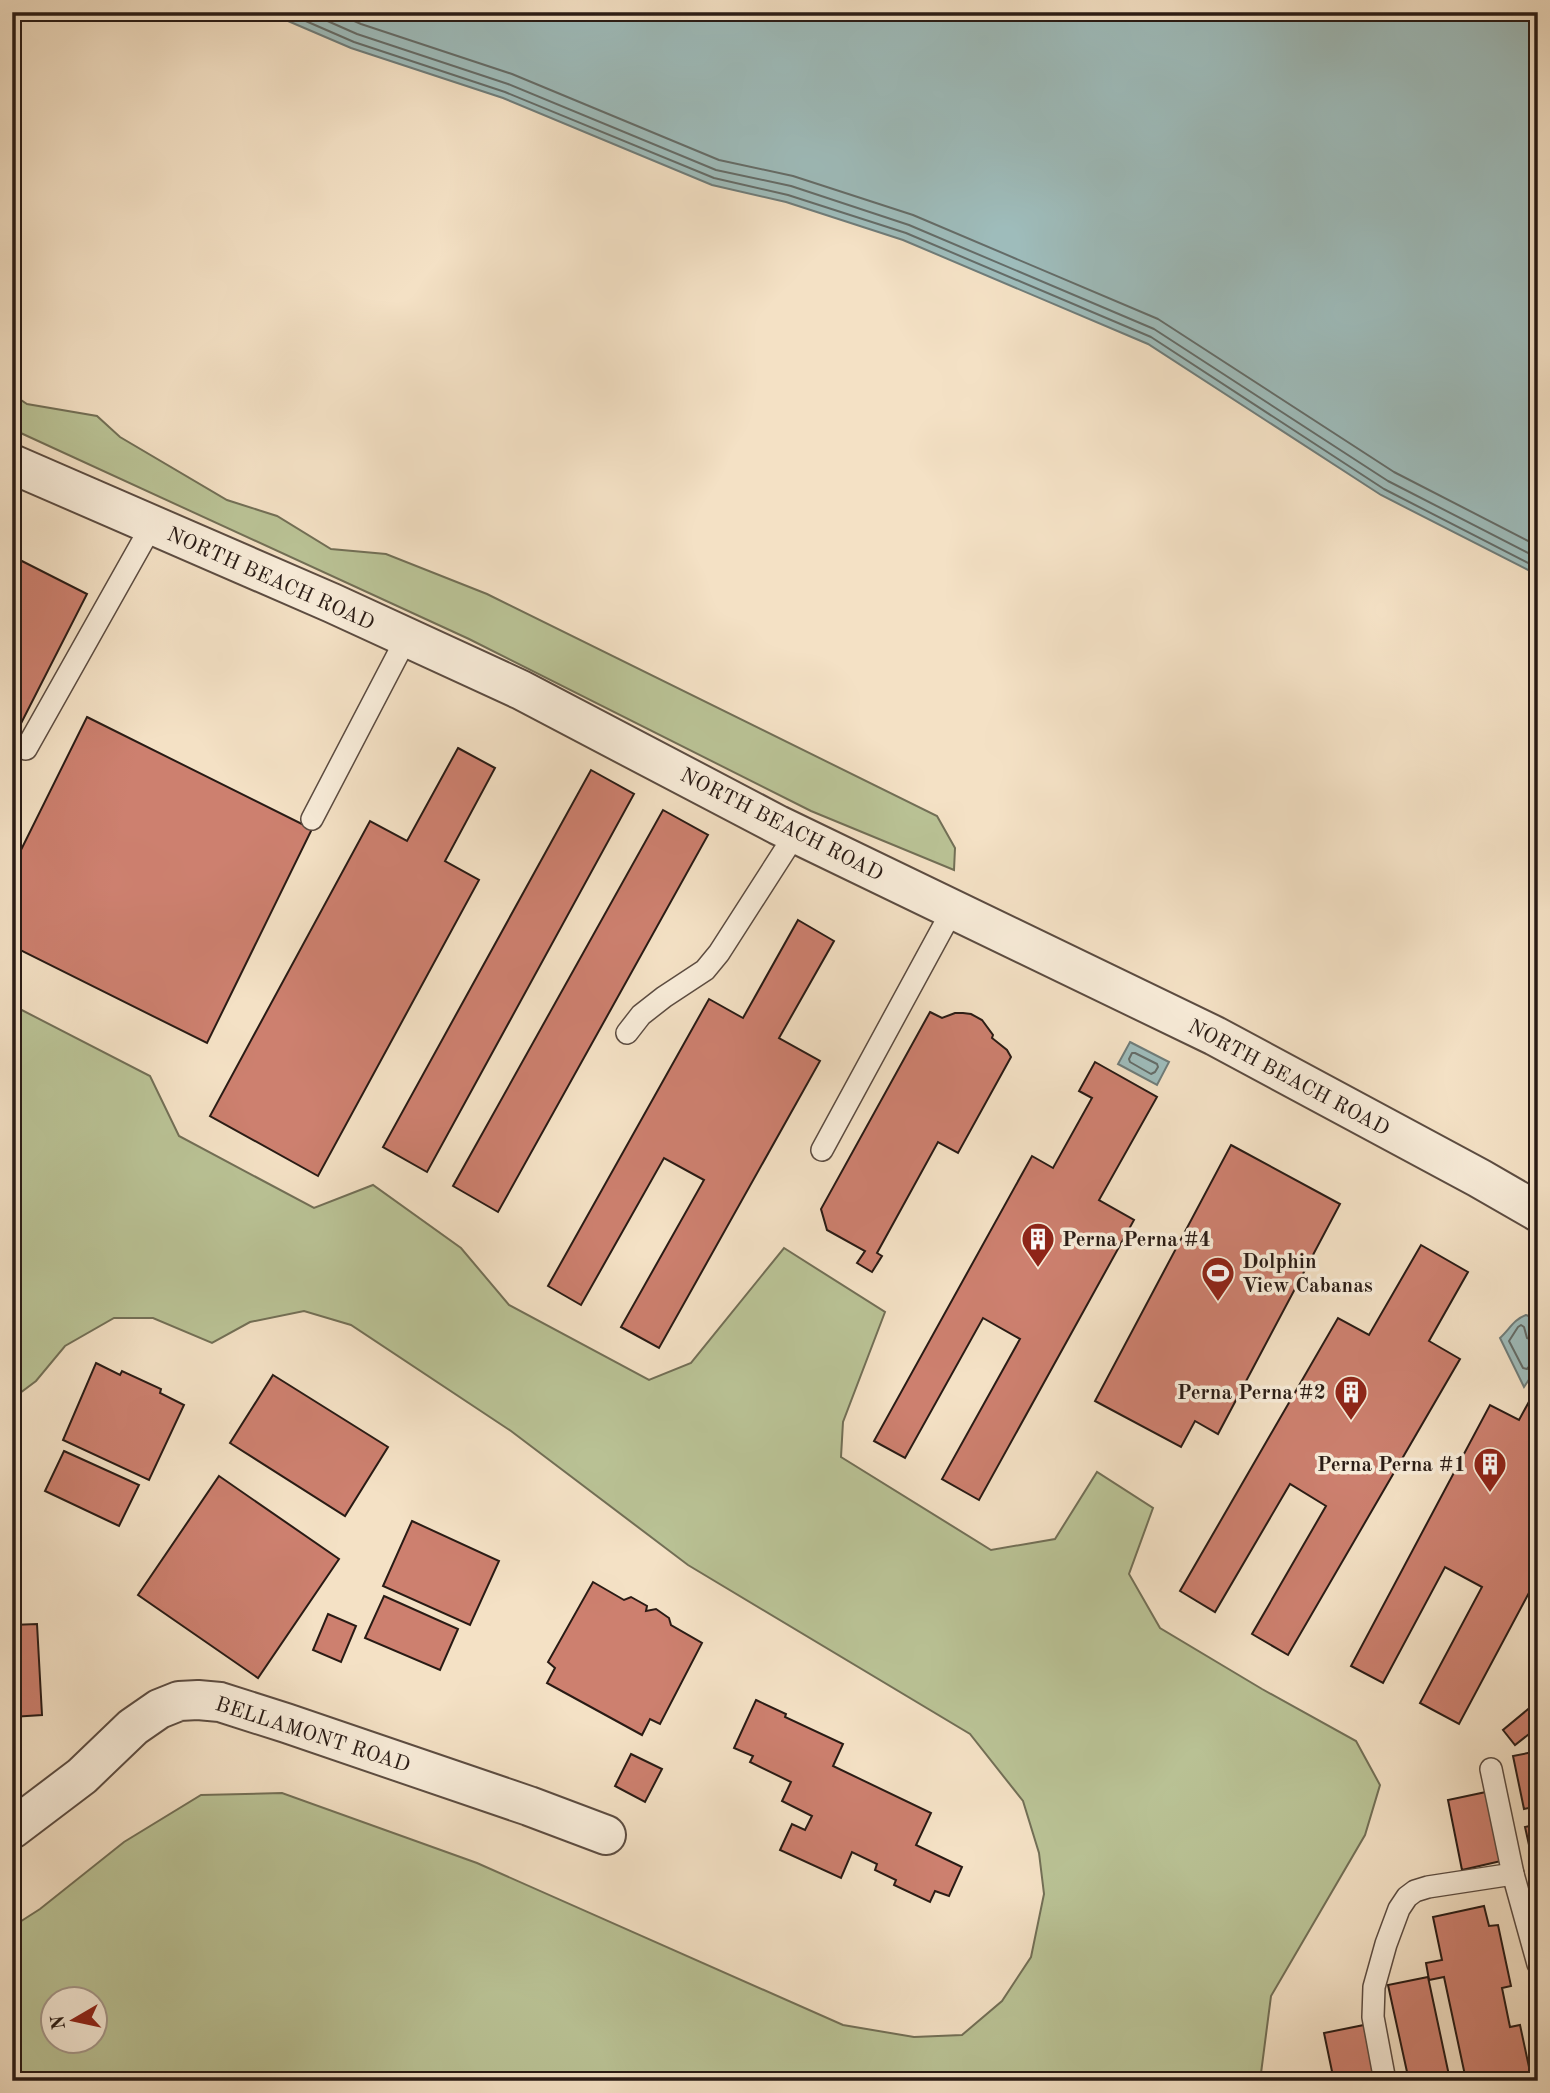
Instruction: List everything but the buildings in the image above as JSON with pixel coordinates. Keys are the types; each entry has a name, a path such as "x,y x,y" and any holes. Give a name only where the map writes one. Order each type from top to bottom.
{"street":[{"name":"NORTH BEACH ROAD","path":"12,464 407,637 521,690 796,834 1215,1036 1538,1212"},
{"name":"BELLAMONT ROAD","path":"12,1829 82,1776 133,1727 159,1709 179,1701 198,1700 220,1702 286,1723 606,1835"}],"lane":[{"path":"26,749 152,525"},
{"path":"312,819 407,637"},
{"path":"627,1033 649,1009 705,970 719,953 796,834"},
{"path":"822,1150 953,909"},
{"path":"1491,1769 1513,1874 1538,1964"},
{"path":"1385,2081 1373,2017 1374,1987 1399,1909 1407,1897 1428,1887 1513,1874"}],"green space":[{"path":"12,394 27,404 97,416 120,437 227,500 277,516 331,549 386,554 487,594 937,816 955,848 954,870 811,811 469,639 12,429"},
{"path":"12,1005 150,1076 179,1136 314,1208 373,1185 461,1248 509,1305 649,1380 691,1363 784,1248 885,1312 843,1422 841,1457 991,1550 1055,1539 1097,1472 1153,1508 1129,1574 1160,1628 1356,1741 1380,1785 1365,1835 1271,1996 1260,2081 12,2081 12,1927 40,1909 124,1842 201,1795 282,1793 477,1863 843,2025 914,2037 962,2035 1002,2001 1031,1957 1044,1894 1039,1853 1023,1801 970,1734 688,1565 511,1431 351,1325 304,1311 250,1322 212,1343 153,1318 114,1318 65,1346 36,1381 12,1399"}],"water":[{"path":"267,12 1538,12 1538,575 1381,495 1148,344 903,240 786,202 712,185 503,98 351,48"},
{"path":"1130,1042 1169,1062 1157,1085 1118,1064"},
{"path":"1526,1315 1531,1317 1533,1323 1531,1332 1538,1335 1538,1366 1524,1387 1500,1338"}],"place":[{"name":"Perna Perna #4","path":"1038,1269"},
{"name":"Dolphin View Cabanas","path":"1218,1303"},
{"name":"Perna Perna #2","path":"1351,1422"},
{"name":"Perna Perna #1","path":"1490,1494"}]}
